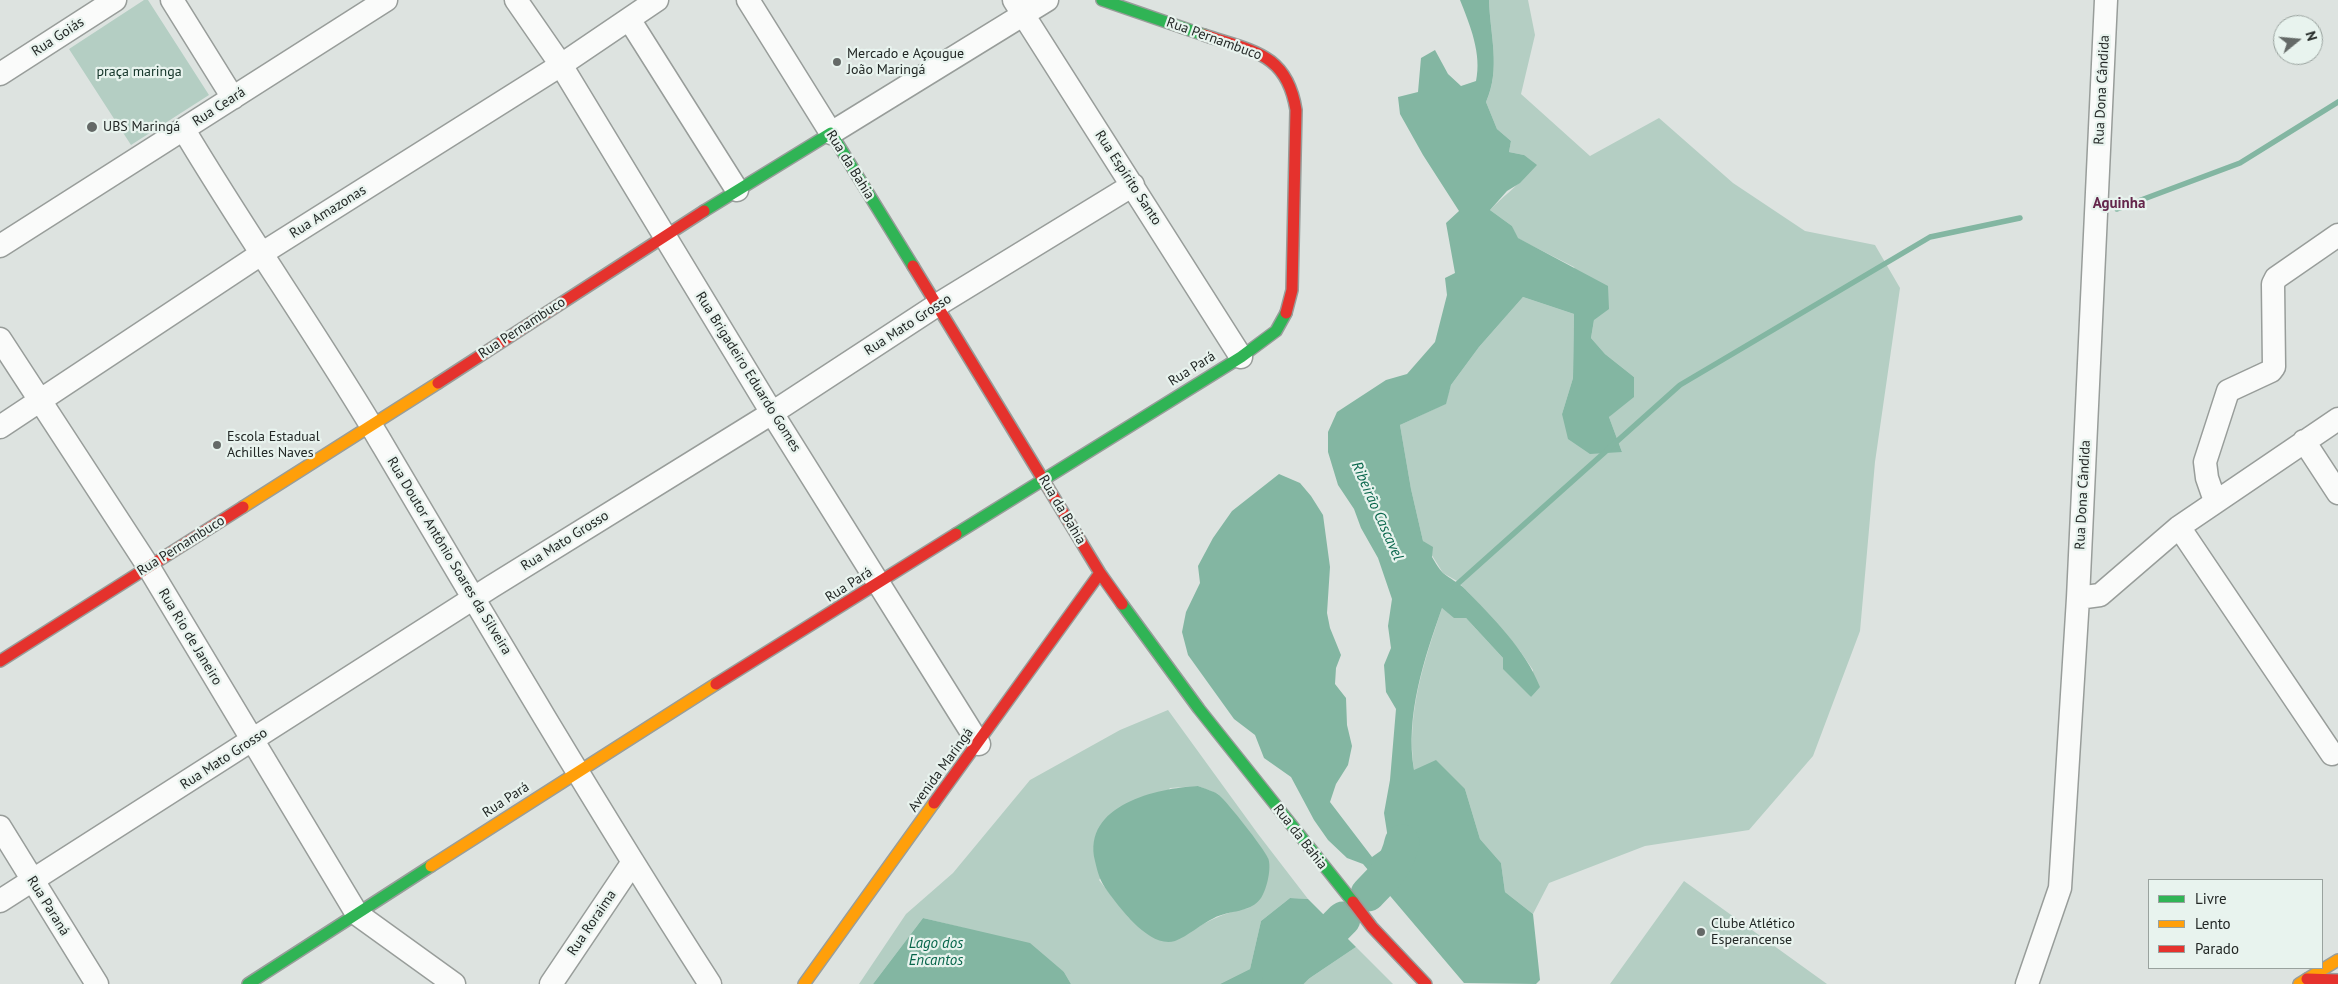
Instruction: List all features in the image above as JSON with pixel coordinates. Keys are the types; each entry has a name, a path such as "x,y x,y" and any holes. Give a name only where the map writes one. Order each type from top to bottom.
{"street":[{"path":"172,0 233,98"},
{"name":"Rua Ceará","path":"0,246 386,0"},
{"name":"Rua Brigadeiro Eduardo Gomes","path":"516,0 561,65 772,413 979,744"},
{"name":"Rua Amazonas","path":"0,427 261,254 561,65 657,0"},
{"name":"Rua da Bahia","path":"748,0 937,305 1100,574 1217,732 1372,927 1426,984"},
{"name":"Rua Pernambuco","path":"0,661 370,426 664,235 831,133 1018,7 1047,0"},
{"name":"Rua Pernambuco","path":"1102,0 1261,54 1275,63 1286,75 1293,89 1296,110"},
{"name":"Rua Dona Cândida","path":"2027,984 2060,888 2078,598 2106,0"},
{"name":"Rua Goiás","path":"0,74 101,4"},
{"name":"Rua Espírito Santo","path":"1018,7 1241,357"},
{"path":"630,19 737,190"},
{"name":"Rua Pará","path":"248,984 578,771 880,584 1043,479 1241,357 1273,334 1282,324 1288,310 1292,290 1296,110"},
{"name":"Rua Doutor Antônio Soares da Silveira","path":"184,130 370,426 633,862 710,984"},
{"name":"Rua Mato Grosso","path":"0,901 474,597 772,413 937,305 1133,185"},
{"path":"2215,501 2204,469 2228,391 2271,371 2274,367 2274,284 2276,278 2338,235"},
{"name":"Rua Rio de Janeiro","path":"0,339 148,566 357,914"},
{"path":"2078,598 2100,596 2179,528 2215,501 2338,419"},
{"path":"2304,441 2338,493"},
{"path":"2179,528 2332,754"},
{"name":"Avenida Maringá","path":"804,984 1100,574"},
{"name":"Rua Paraná","path":"0,827 96,984"},
{"name":"Rua Roraima","path":"551,984 633,862"},
{"path":"357,914 454,984"},
{"path":"2303,981 2338,960"},
{"path":"2303,981 2338,980"}],"green space":[{"name":"praça maringa","path":"144,0 148,0 209,95 131,145 69,49"},
{"path":"1489,0 1528,0 1535,35 1521,94 1590,156 1659,118 1733,183 1805,231 1875,245 1900,288 1875,462 1860,631 1813,756 1749,830 1645,846 1549,883 1533,914 1505,892 1501,863 1480,839 1465,789 1414,770 1412,728 1418,688 1442,608 1466,618 1503,658 1531,697 1533,670 1520,651 1467,591 1457,581 1443,573 1423,541 1411,489 1400,425 1445,404 1451,385 1479,347 1523,297 1574,314 1573,378 1562,414 1622,452 1609,417 1634,377 1605,354 1591,338 1594,320 1574,267 1517,238 1512,226 1490,210 1527,173 1524,155 1509,152 1511,141 1497,129 1486,102 1493,77 1494,65"},
{"path":"1168,710 1308,899 1290,898 1261,921 1250,969 1220,984 1071,984 1064,972 964,928 923,918 873,984 859,984 906,914 953,873 1030,780 1120,730","holes":["1198,786 1218,794 1268,858 1249,908 1228,913 1201,925 1174,941 1129,918 1099,880 1170,788"]},
{"name":"Clube Atlético Esperancense","path":"1684,881 1827,984 1610,984"},
{"path":"1356,947 1393,984 1301,984"}],"water":[{"path":"1460,0 1489,0 1494,64 1493,77 1486,102 1497,129 1511,141 1509,152 1524,155 1537,165 1520,183 1507,191 1490,210 1512,226 1518,238 1608,286 1609,309 1594,320 1591,338 1605,354 1634,377 1634,397 1609,417 1622,452 1590,454 1568,439 1562,414 1573,378 1574,314 1523,297 1479,347 1451,385 1446,404 1400,425 1411,489 1423,541 1433,547 1432,557 1442,571 1465,589 1517,647 1534,673 1540,687 1531,697 1503,669 1503,658 1466,618 1454,618 1442,608 1423,667 1414,708 1412,729 1414,770 1436,760 1465,789 1480,839 1501,863 1505,892 1533,914 1540,980 1536,984 1464,983 1363,864 1347,858 1328,840 1314,820 1291,777 1264,758 1255,735 1234,719 1188,655 1182,632 1186,612 1200,583 1198,566 1213,538 1232,511 1279,474 1300,483 1323,515 1330,567 1327,613 1330,628 1341,655 1336,668 1335,684 1346,698 1347,725 1352,746 1348,765 1336,784 1330,802 1372,857 1389,845 1384,813 1390,780 1396,709 1386,692 1384,665 1391,648 1388,626 1392,599 1378,558 1361,528 1354,509 1338,485 1328,452 1328,432 1337,412 1386,380 1407,374 1435,342 1447,295 1445,278 1455,273 1446,223 1459,211 1423,155 1400,114 1398,97 1418,92 1421,58 1435,50 1448,74 1461,86 1476,81 1476,50 1471,29"},
{"path":"1198,786 1219,795 1253,835 1268,858 1268,878 1265,889 1257,903 1246,909 1220,915 1180,939 1165,942 1156,939 1137,926 1108,892 1097,870 1094,842 1100,826 1111,813 1126,803 1163,791"},
{"path":"1290,898 1308,899 1356,947 1301,984 1220,984 1250,969 1261,921"},
{"name":"Lago dos Encantos","path":"923,918 1030,943 1064,972 1071,984 873,984"}],"waterway":[{"path":"2117,209 2240,163 2338,102"},
{"path":"1454,587 1680,385 1930,237 2020,218"},
{"name":"Ribeirão Cascavel","path":"1368,894 1393,865 1402,842"},
{"name":"Ribeirão Cascavel","path":"1279,984 1343,919"}],"traffic: fast":[{"path":"1102,0 1204,35"},
{"path":"704,211 831,133 913,266"},
{"path":"956,534 1241,357 1276,331 1286,313"},
{"path":"1122,604 1199,709 1353,902"},
{"path":"248,984 431,866"}],"traffic: slow":[{"path":"243,507 438,383"},
{"path":"431,866 716,684"},
{"path":"804,984 934,803"},
{"path":"2299,984 2338,960"}],"traffic: jam":[{"path":"1204,35 1237,45 1265,57 1276,65 1285,76 1291,91 1296,110 1292,290 1286,313"},
{"path":"438,383 704,211"},
{"path":"913,266 1100,573 1122,604"},
{"path":"0,661 243,507"},
{"path":"716,684 956,534"},
{"path":"934,803 1100,573"},
{"path":"1353,902 1372,927 1426,984"},
{"path":"2307,979 2338,980"}],"place":[{"name":"Mercado e Açougue João Maringá","path":"837,62"},
{"name":"UBS Maringá","path":"92,127"},
{"name":"Escola Estadual Achilles Naves","path":"217,445"},
{"name":"Clube Atlético Esperancense","path":"1701,932"}],"district":[{"name":"Aguinha","path":"2119,204"}]}
